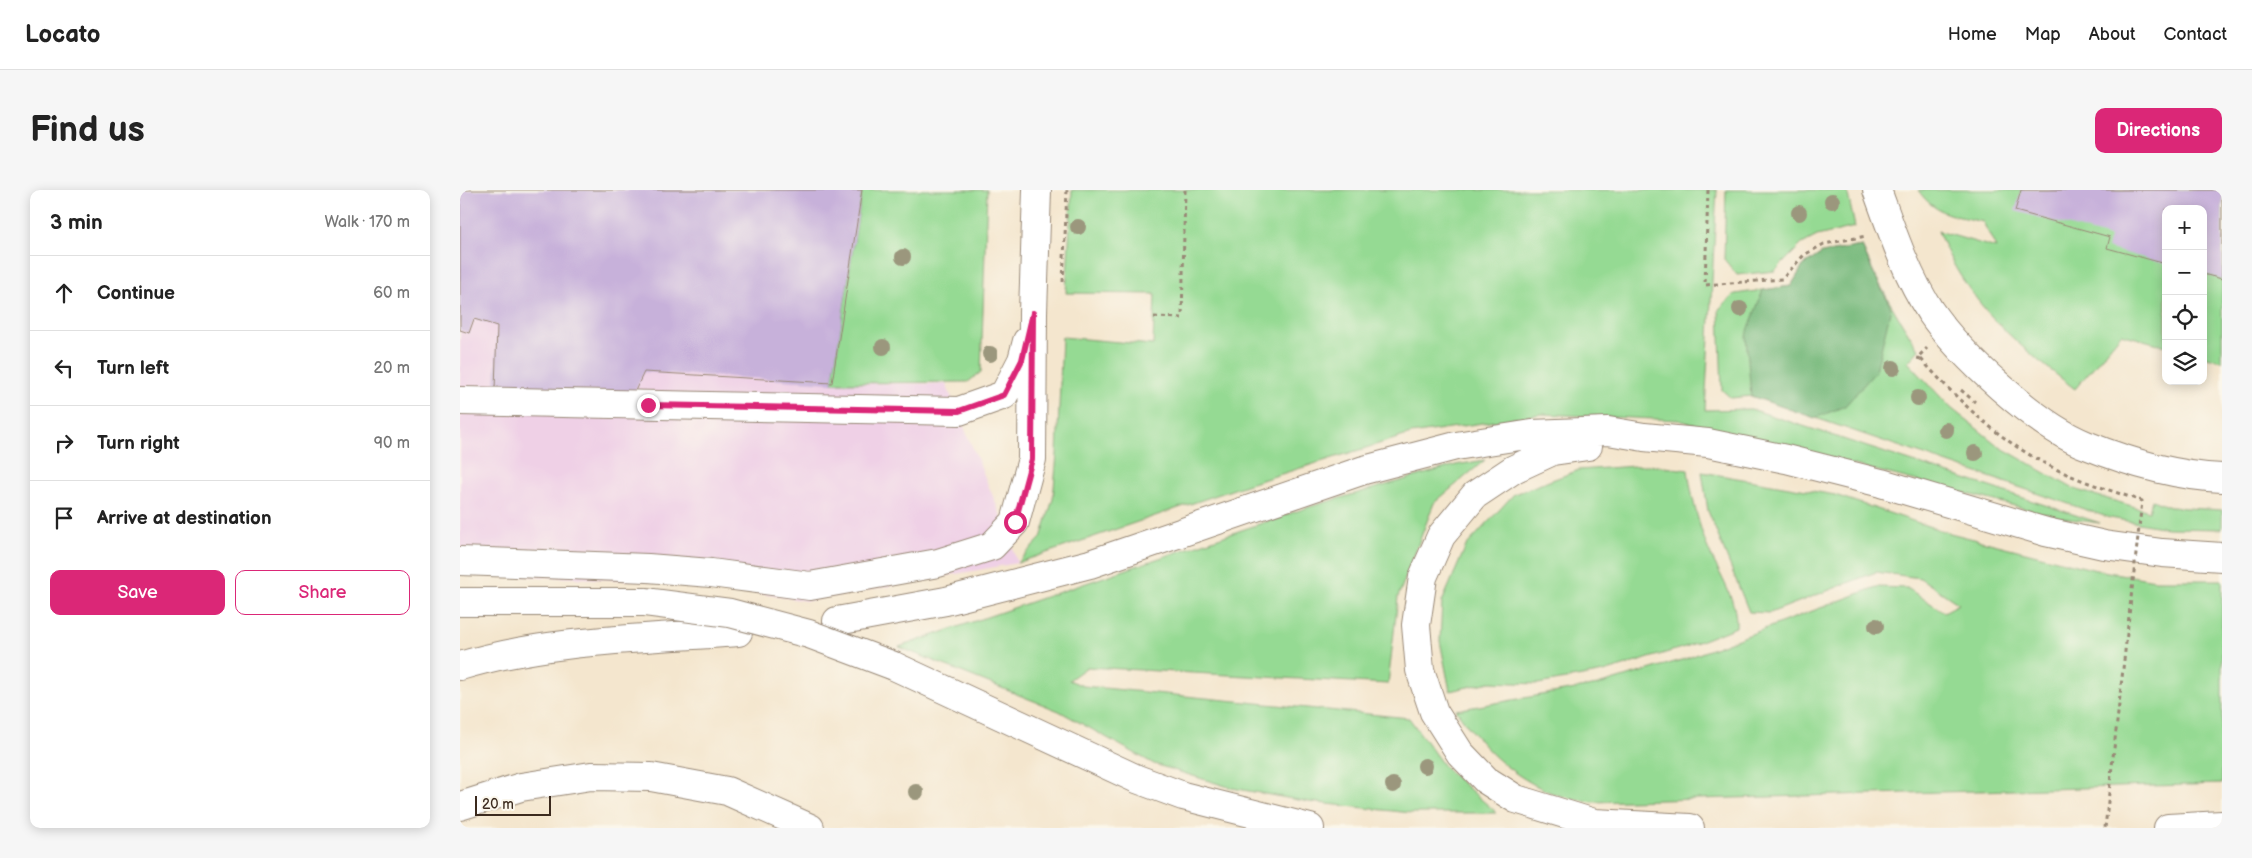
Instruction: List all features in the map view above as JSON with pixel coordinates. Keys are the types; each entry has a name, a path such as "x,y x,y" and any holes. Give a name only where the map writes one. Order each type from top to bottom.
{"main road":[{"path":"460,561 648,568 711,573 810,586 938,563 992,546 1015,522 1032,459 1033,313 1037,190"},
{"path":"1877,190 1902,258 1930,311 1976,366 2043,420 2085,445 2148,465 2222,478"},
{"path":"460,401 959,411 1004,395 1022,360 1033,313"},
{"path":"837,621 946,601 1090,564 1364,470 1456,446 1551,433 1608,431 1644,437 1708,443 1786,459 1881,483 2046,532 2104,545 2162,553 2222,557"},
{"path":"1644,437 1554,451 1514,469 1475,496 1441,536 1423,577 1416,625 1420,670 1434,712 1460,753 1486,780 1516,799 1594,823 1690,828"},
{"path":"460,602 645,602 730,613 809,634 894,666 1137,779 1192,799 1310,828"},
{"path":"460,666 494,656 559,646 738,632"},
{"path":"460,806 521,787 591,776 651,778 726,791 806,826"},
{"path":"2168,828 2222,825"}],"path":[{"path":"1154,317 1182,318 1185,190"},
{"path":"1708,190 1705,284 1782,279 1804,255 1824,244 1872,235"},
{"path":"1931,344 1917,358 1921,359 1958,400 2005,438 2045,464 2076,478 2142,501 2106,828"}],"shaded area":[{"path":"460,190 862,190 832,383 946,384 1007,530 1017,563 807,601 686,582 460,574"}],"green space":[{"path":"862,190 987,190 981,372 968,382 832,383"},
{"path":"1072,190 1717,190 1705,410 1751,409 2100,523 2062,518 1678,420 1541,414 1411,434 1249,484 1017,563 1041,538 1053,499 1062,337 1153,345 1155,294 1066,293"},
{"path":"1726,190 1847,190 1855,227 1817,236 1802,244 1775,271 1737,275 1724,259"},
{"path":"1918,190 2222,190 2222,361 2207,357 2207,205 2162,205 2162,345 2121,334 2075,389 2013,338 1978,301 1963,280 1938,231 1996,248 1983,222 1946,213 1925,199"},
{"path":"1862,246 1888,299 1919,350 1908,362 1951,408 2000,447 2074,489 2149,511 2152,500 2170,507 2222,510 2222,529 2167,528 2110,518 1751,396 1731,398 1722,390 1719,309 1735,294 1791,286 1803,266 1822,253"},
{"path":"1862,246 1891,308 1876,371 1845,406 1815,418 1751,396 1746,336 1763,290 1791,286 1803,266 1822,253"},
{"path":"1485,460 1434,503 1398,597 1388,684 1087,667 1069,680 1083,686 1409,718 1446,769 1497,813 1411,813 1309,802 1232,788 1154,764 1059,711 899,647 1309,507 1456,465"},
{"path":"1649,465 1688,470 1699,524 1709,552 1730,594 1736,616 1736,627 1688,646 1604,672 1538,684 1490,682 1450,691 1440,641 1442,602 1466,546 1514,494 1579,470"},
{"path":"1702,472 1835,495 1946,532 2096,570 2155,580 2222,580 2222,784 1592,802 1557,795 1532,784 1496,757 1475,735 1456,710 1598,685 1685,659 1876,587 1907,588 1944,612 1959,604 1920,578 1876,572 1770,613 1749,612 1708,511"}],"building":[{"path":"460,190 862,190 832,383 644,372 634,393 495,390 497,326 474,319 469,333 460,330"},
{"path":"2021,190 2222,190 2222,279 2207,275 2207,205 2162,205 2162,263 2107,248 2110,237 2015,211"}],"route":[{"path":"648,405 771,406 955,412 1004,395 1022,360 1033,313 1032,459 1015,522"}]}
